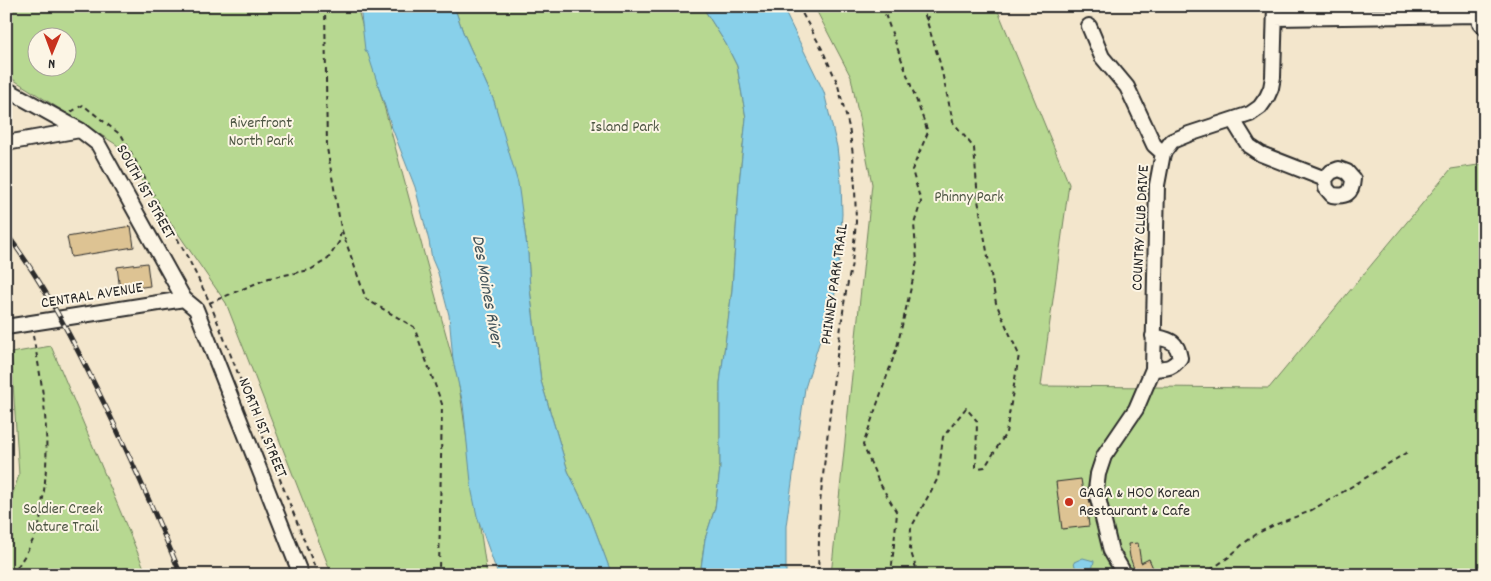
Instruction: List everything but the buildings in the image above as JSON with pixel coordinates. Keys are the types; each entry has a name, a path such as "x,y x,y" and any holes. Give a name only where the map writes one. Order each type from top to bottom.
{"street":[{"path":"1275,12 1483,18"},
{"name":"COUNTRY CLUB DRIVE","path":"1154,369 1153,336 1157,185 1163,153 1172,141 1250,114 1260,107 1271,88 1273,77 1275,12"},
{"path":"1089,26 1102,57 1127,87 1154,145 1163,153"},
{"name":"SOUTH 1ST STREET","path":"6,89 80,130 98,144 184,299"},
{"path":"1233,120 1250,146 1261,154 1325,179"},
{"path":"6,143 80,130"},
{"name":"CENTRAL AVENUE","path":"6,327 184,299"},
{"name":"NORTH 1ST STREET","path":"184,299 196,309 301,575"},
{"path":"1125,575 1112,551 1096,490 1098,474 1104,456 1136,409 1154,369 1168,368 1175,365 1180,358 1175,344 1168,339 1153,336"}],"path":[{"path":"326,6 328,148 341,228 366,299 414,327 442,404 438,570 436,575"},
{"name":"PHINNEY PARK TRAIL","path":"798,6 822,49 837,82 849,127 855,188 856,222 852,263 845,297 833,385 820,502 818,575"},
{"path":"882,6 928,132 912,170 920,202 914,224 917,262 897,347 863,445 878,480 897,513 891,575"},
{"path":"921,575 916,568 910,549 912,528 938,478 943,437 966,408 977,421 976,467 985,467 1006,432 1019,355 996,303 978,200 974,148 953,122 940,63 922,6"},
{"path":"926,23 930,6"},
{"path":"60,119 83,104 122,136 210,303 318,575"},
{"path":"210,303 269,278 310,270 328,259 339,242 341,228"},
{"path":"12,575 26,555 39,525 45,485 46,414 41,375 30,324"},
{"path":"1203,575 1258,533 1308,512 1409,451"}],"green space":[{"name":"Riverfront North Park","path":"6,6 357,6 458,379 487,575 332,575 226,303 117,145 6,75"},
{"name":"Island Park","path":"454,6 702,6 726,44 737,66 746,118 739,184 732,290 720,383 720,469 715,508 705,539 700,575 612,575 611,573 591,519 568,471 541,381 523,219 494,101 463,32"},
{"name":"Phinny Park","path":"814,6 996,6 1069,184 1041,386 1269,388 1451,169 1485,164 1485,575 831,575 872,184 851,77"},
{"name":"Soldier Creek Nature Trail","path":"51,346 147,575 6,575 6,513 19,475 11,353"}],"water":[{"name":"Des Moines River","path":"360,6 454,6 463,32 494,101 518,183 528,254 530,289 541,381 568,471 591,519 612,575 498,575 477,516 472,492 463,404 453,360 449,315 438,273 432,259 415,187 365,50"},
{"path":"702,6 782,6 824,92 837,147 842,214 839,260 833,308 821,337 805,388 786,526 786,575 700,575 705,539 715,508 720,469 720,383 732,290 739,184 746,118 737,66 726,44"},
{"path":"1083,558 1094,561 1091,575 1077,575 1074,562"}],"railway":[{"path":"6,233 41,285 82,358 127,451 181,575"}],"place":[{"name":"GAGA & HOO Korean Restaurant & Cafe","path":"1069,502"}]}
